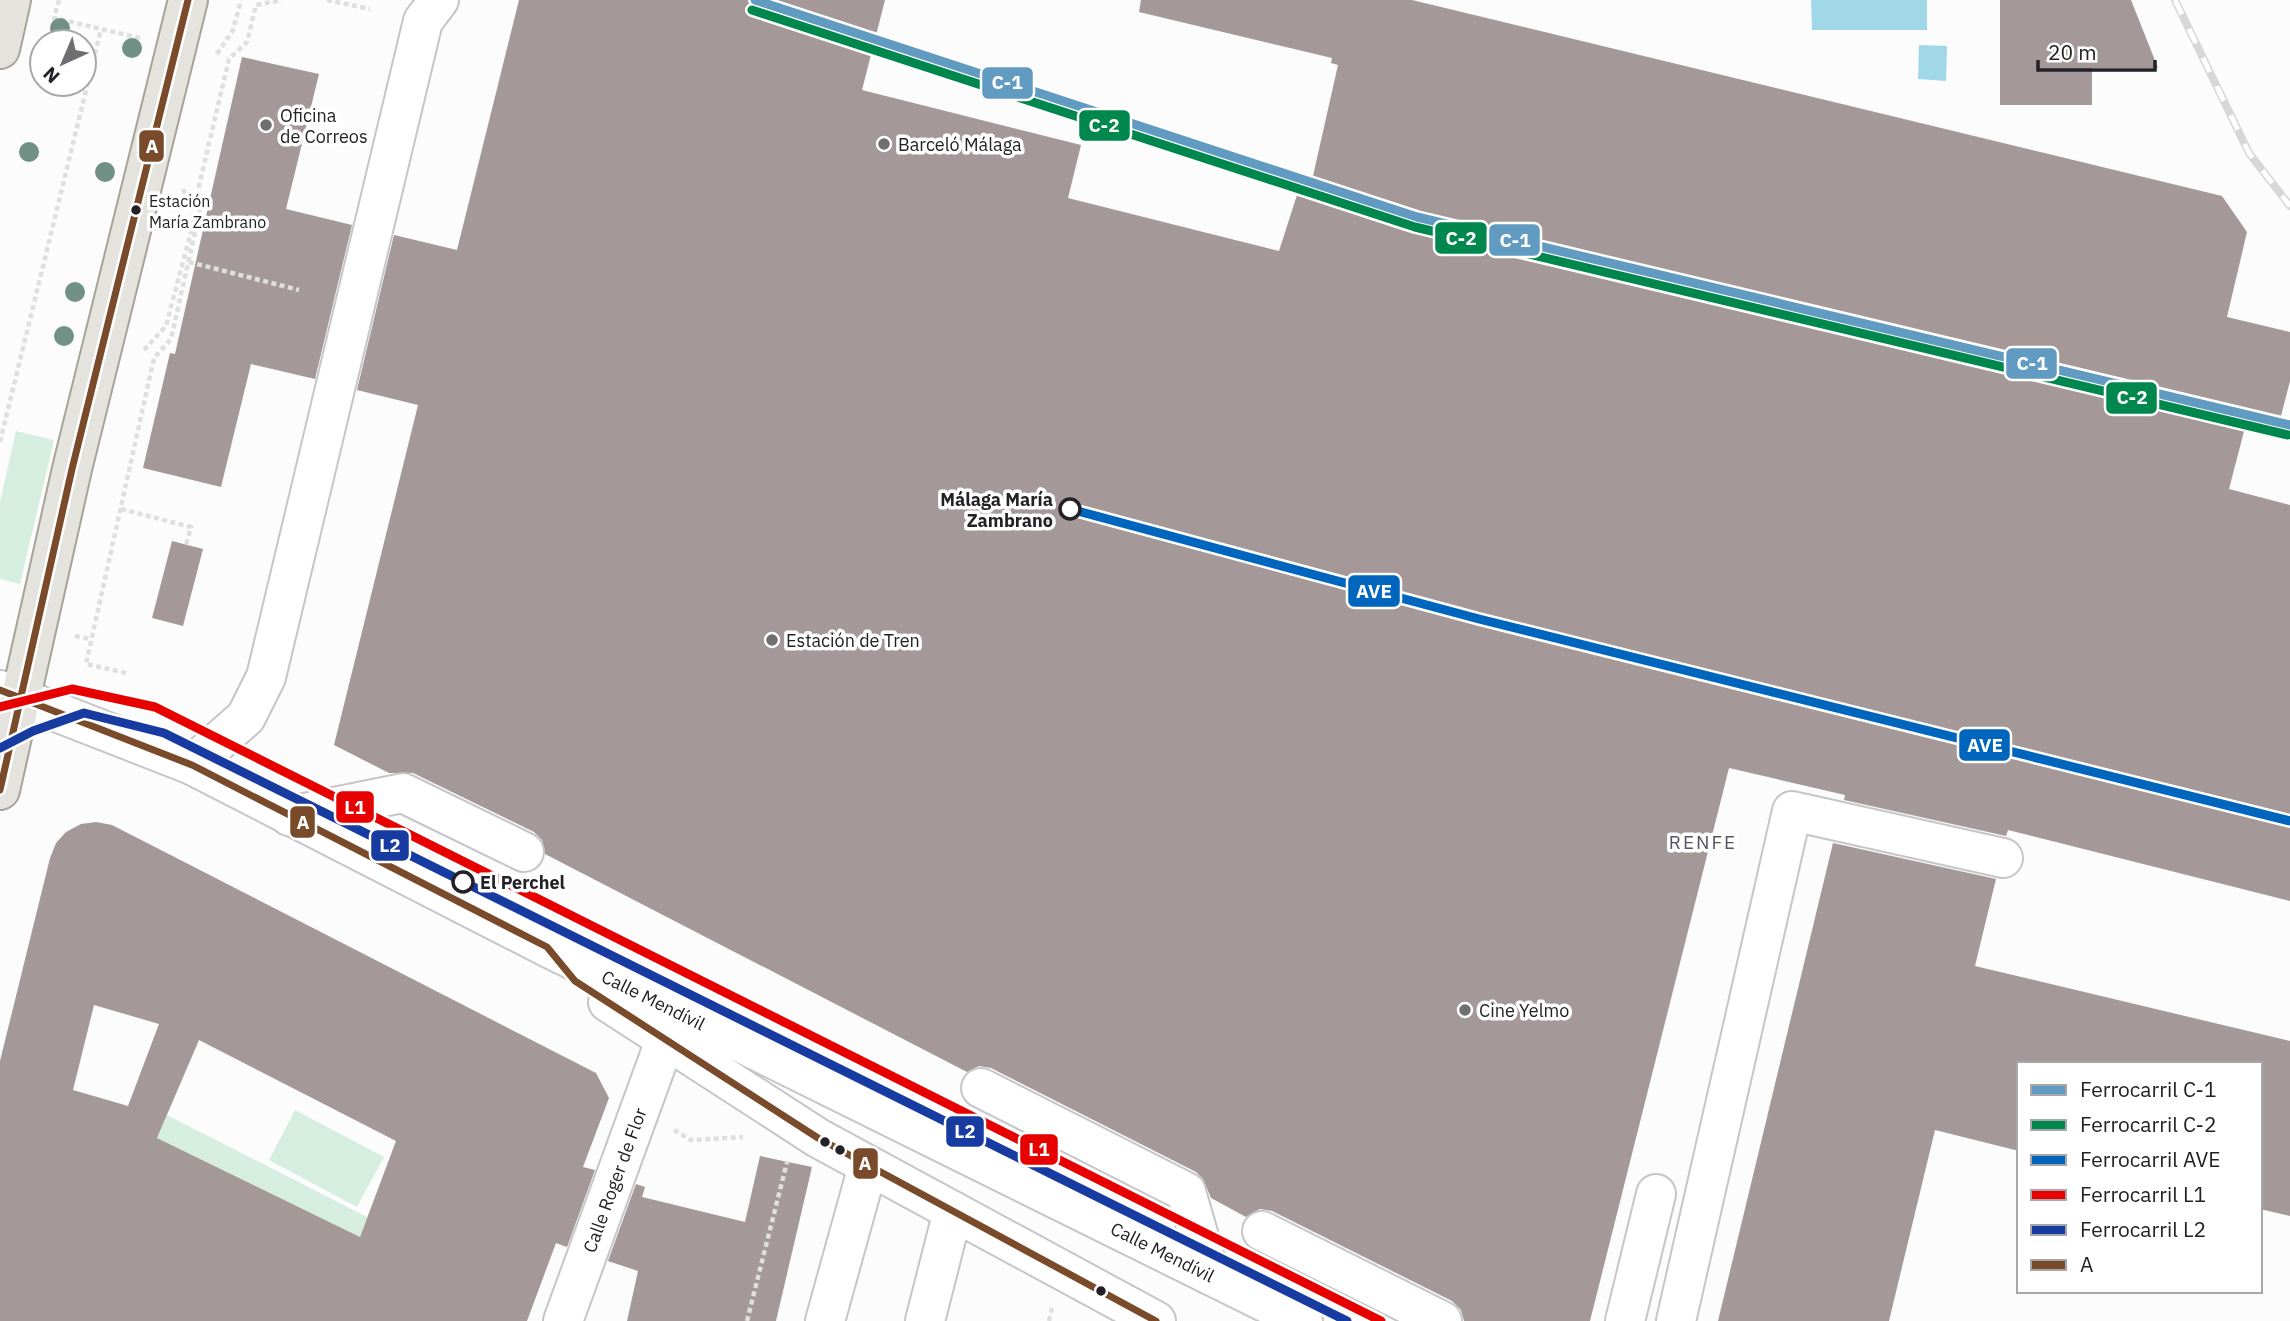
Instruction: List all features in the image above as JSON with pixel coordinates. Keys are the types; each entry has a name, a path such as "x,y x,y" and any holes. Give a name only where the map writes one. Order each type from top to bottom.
{"main road":[{"path":"0,49 11,0"},
{"path":"0,790 10,694 188,0"}],"street":[{"path":"192,765 246,717 266,677 425,7"},
{"name":"Calle Mendívil","path":"10,694 192,765 547,947 1303,1321"},
{"path":"289,816 403,793 524,852"},
{"path":"1676,1321 1792,811 2003,858"},
{"path":"547,947 575,981 818,1139 1156,1321"},
{"name":"Calle Roger de Flor","path":"563,1321 666,1038"},
{"path":"981,1088 1186,1192 1210,1275"},
{"path":"825,1321 868,1166"},
{"path":"1625,1321 1656,1194"},
{"path":"925,1321 953,1211"},
{"path":"1262,1231 1441,1321"}],"path":[{"path":"59,0 54,18 146,40"},
{"path":"214,59 233,30 241,0"},
{"path":"126,673 86,664 154,358 170,339 202,201 198,190 229,59 247,42 256,5 282,0"},
{"path":"327,0 370,9"},
{"path":"0,442 101,29"},
{"path":"143,352 166,326 194,220 183,188 186,175"},
{"path":"189,262 299,290"},
{"path":"121,509 191,527 186,545"},
{"path":"68,634 91,639"},
{"path":"641,1110 691,1140 745,1137"},
{"path":"747,1321 787,1161 776,1155"},
{"path":"1049,1321 1051,1313"}],"green space":[{"path":"16,431 54,440 20,584 0,579 0,502"},
{"path":"295,1110 384,1157 357,1207 269,1160"},
{"path":"167,1115 367,1217 360,1237 157,1138"}],"water":[{"path":"1811,0 1927,0 1927,30 1812,30"},
{"path":"1919,45 1947,46 1946,81 1918,79"}],"building":[{"path":"519,0 885,0 862,90 1081,145 1068,198 1279,251 1297,195 1308,198 1338,65 1331,63 1332,58 1139,12 1141,0 1412,0 2222,196 2247,232 2227,317 2290,332 2290,381 2280,420 2249,412 2229,489 2290,505 2290,901 2008,830 2006,836 1844,800 1845,795 1729,768 1590,1321 1464,1321 1461,1310 1452,1301 1272,1211 1260,1209 1246,1217 1211,1198 1203,1179 1196,1172 991,1068 979,1066 967,1072 545,854 542,840 534,832 413,773 389,773 334,745 418,405 357,390 394,235 457,250"},
{"path":"2000,0 2131,0 2158,68 2092,68 2092,105 2000,105"},
{"path":"242,57 319,74 286,209 352,225 315,379 251,364 221,487 143,468 170,353 175,354"},
{"path":"172,541 203,549 183,626 152,618"},
{"path":"96,822 112,825 596,1073 609,1098 583,1167 595,1170 567,1247 556,1243 527,1321 0,1321 0,1061 50,858 56,843 66,832 81,824","holes":["94,1005 159,1024 128,1106 73,1090","199,1040 396,1141 360,1237 157,1138"]},
{"path":"1833,843 1996,879 1975,966 2290,1041 2290,1216 2262,1209 2262,1062 2017,1062 2017,1150 1935,1130 1889,1321 1718,1321"},
{"path":"760,1156 812,1167 776,1321 627,1321 638,1271 608,1261 636,1184 645,1187 642,1197 745,1222"}],"railway":[{"path":"2175,0 2249,153 2290,206"}],"rail line":[{"name":"C-1","path":"755,0 1417,217 2290,425"},
{"name":"C-2","path":"752,10 1415,227 2288,435"},
{"name":"AVE","path":"1070,509 1479,619 2290,821"},
{"name":"L1","path":"0,707 72,689 155,707 1381,1321"},
{"name":"L2","path":"0,748 33,731 84,713 164,733 1347,1321"}],"transit line":[{"name":"A","path":"0,790 72,469 188,0"},
{"name":"A","path":"0,690 192,765 547,947 575,981 818,1138 1156,1321"}],"place":[{"name":"Oficina de Correos","path":"266,125"},
{"name":"Barceló Málaga","path":"884,144"},
{"name":"Estación María Zambrano","path":"136,210"},
{"name":"Málaga María Zambrano","path":"1070,509"},
{"name":"Estación de Tren","path":"772,640"},
{"name":"El Perchel","path":"463,882"},
{"name":"Cine Yelmo","path":"1465,1010"}],"district":[{"name":"RENFE","path":"1703,842"}]}
